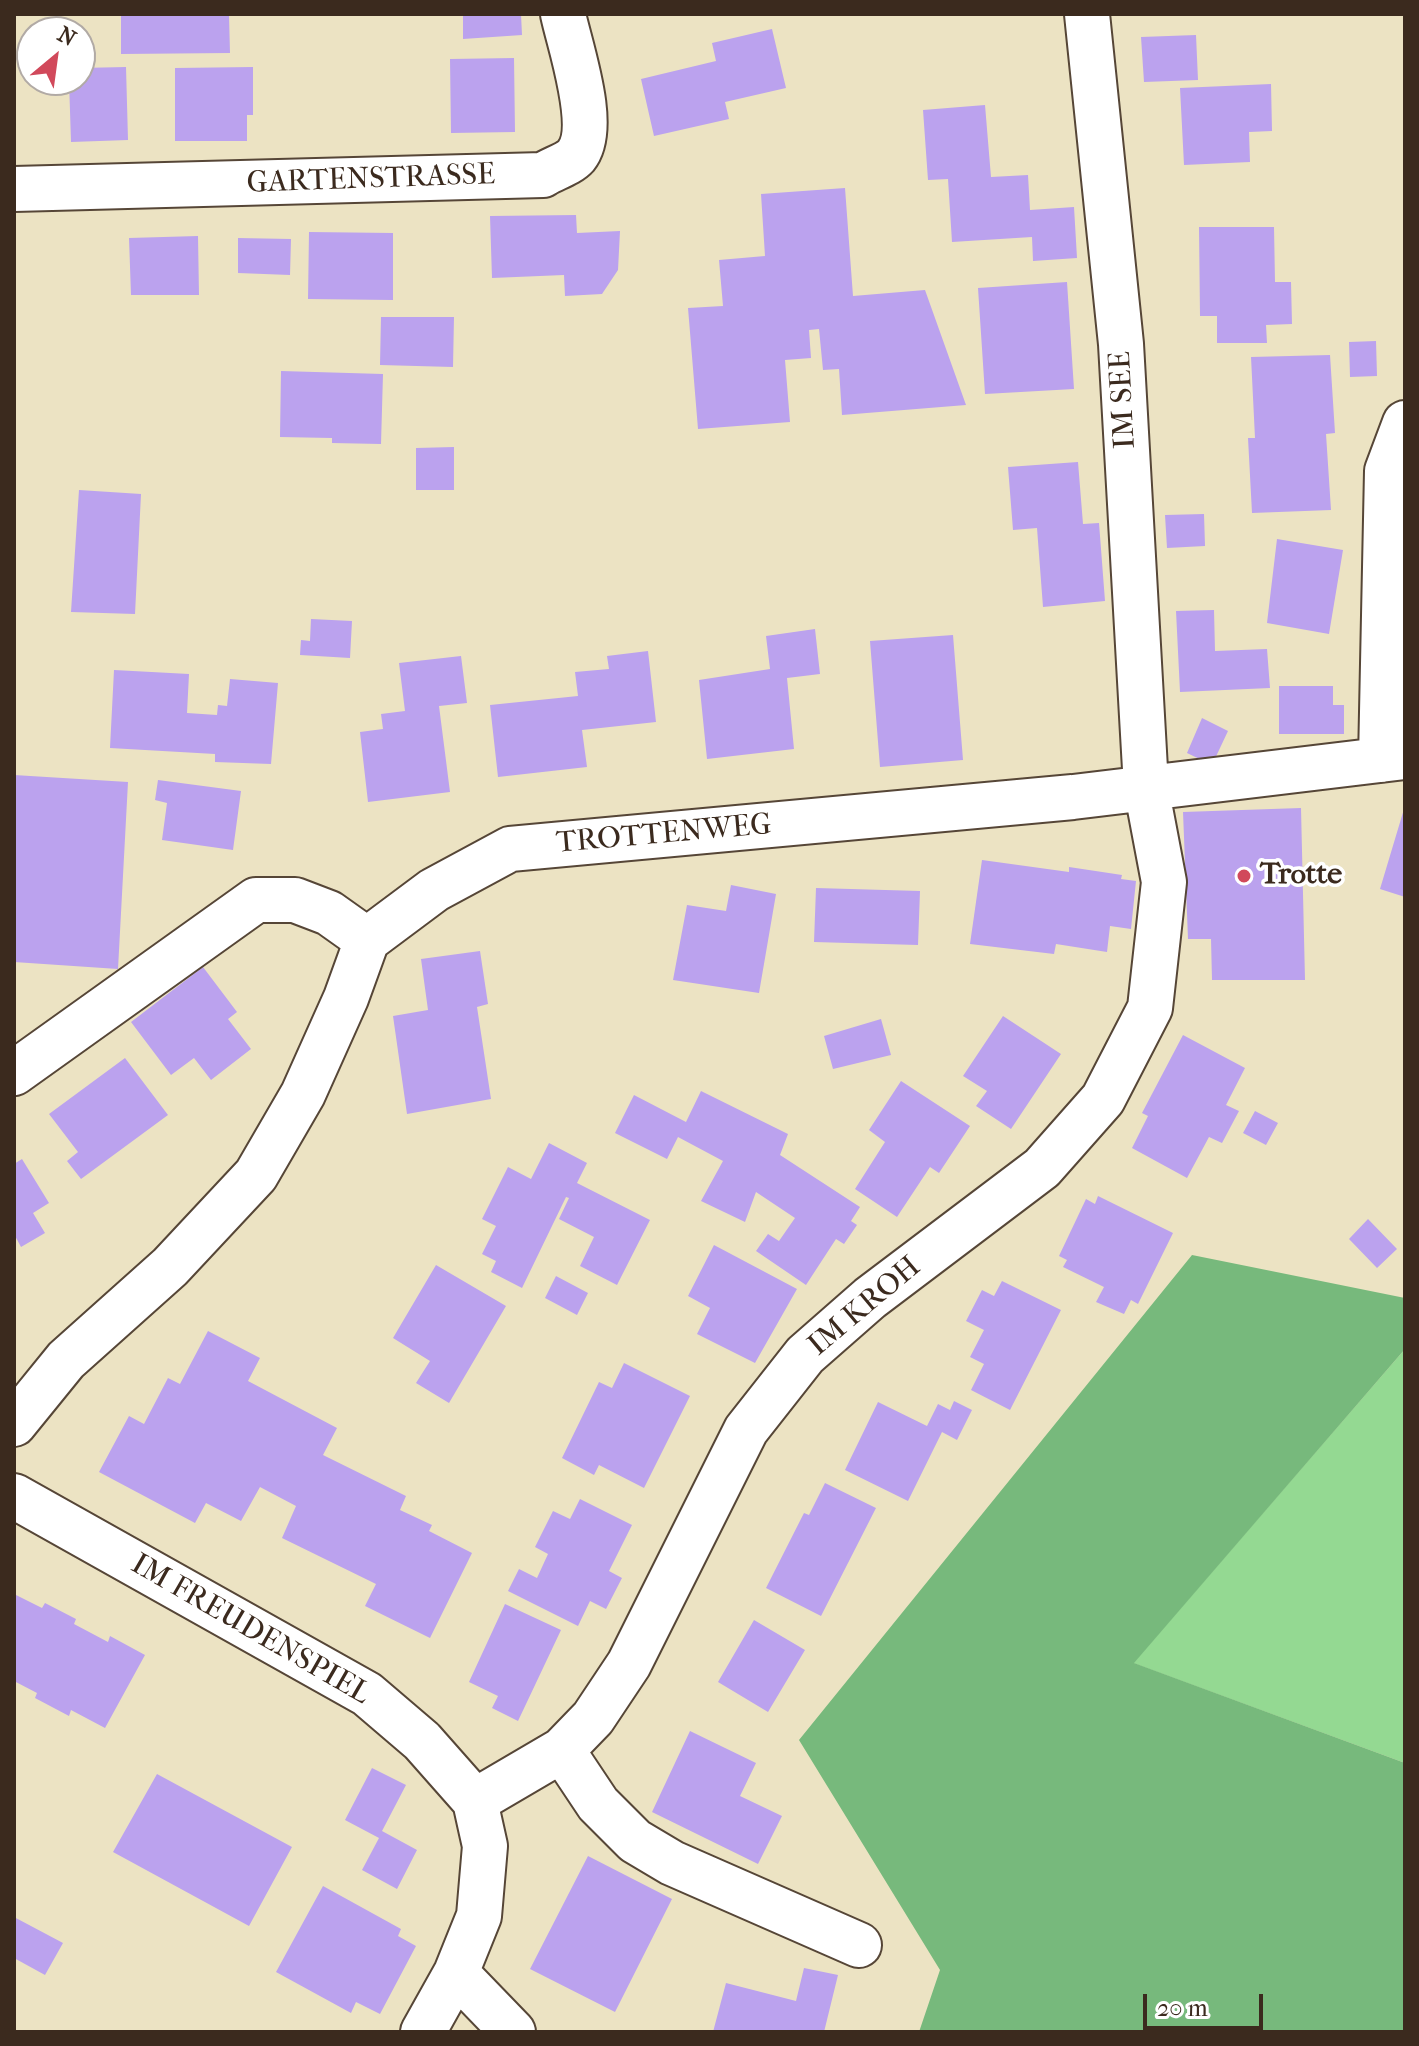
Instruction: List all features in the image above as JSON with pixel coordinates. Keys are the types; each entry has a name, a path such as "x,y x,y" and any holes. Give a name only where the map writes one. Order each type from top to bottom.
{"street":[{"name":"GARTENSTRASSE","path":"14,189 543,175 575,157 585,136 584,110 563,14"},
{"name":"IM SEE","path":"1087,14 1121,344 1146,787"},
{"path":"1393,758 1387,471 1405,423"},
{"name":"TROTTENWEG","path":"367,940 434,890 510,849 1073,797 1393,758"},
{"name":"IM KROH","path":"475,1801 562,1750 593,1718 629,1664 746,1430 805,1355 870,1298 1042,1168 1103,1099 1150,1008 1164,882 1146,787"},
{"path":"14,1073 256,900 295,900 329,913 367,940 346,998 303,1094 256,1175 170,1267 66,1360 14,1424"},
{"name":"IM FREUDENSPIEL","path":"14,1496 367,1694 422,1741 475,1801 485,1846 479,1916 456,1973 423,2032"},
{"path":"562,1750 598,1804 635,1841 672,1863 859,1945"},
{"path":"456,1973 513,2032"}],"green space":[{"path":"1192,1255 1405,1298 1405,1349 1134,1663 1405,1763 1405,2032 919,2032 940,1970 799,1740"},
{"path":"1405,1349 1405,1763 1133,1663"}],"building":[{"path":"463,14 521,14 522,35 463,39"},
{"path":"229,15 230,53 121,54 121,16"},
{"path":"772,29 786,88 725,102 729,119 654,136 641,79 716,61 712,43"},
{"path":"1196,35 1198,80 1144,82 1141,37"},
{"path":"514,58 515,132 451,133 450,59"},
{"path":"126,67 128,140 71,142 70,96 96,96 96,68"},
{"path":"253,67 253,115 247,115 247,141 175,141 175,68"},
{"path":"1271,84 1272,131 1249,132 1250,162 1184,165 1180,88"},
{"path":"985,105 991,177 1028,175 1030,210 1074,207 1077,258 1033,261 1032,237 952,242 948,179 928,180 923,110"},
{"path":"845,188 853,296 925,290 966,405 842,415 839,369 823,370 819,329 809,330 811,358 785,360 790,422 698,429 688,308 723,306 719,260 765,256 761,194"},
{"path":"576,215 577,233 620,231 618,270 602,294 565,296 564,275 492,278 490,216"},
{"path":"1199,227 1274,227 1275,282 1291,282 1292,324 1266,325 1267,343 1217,343 1217,316 1200,316"},
{"path":"309,232 393,233 393,300 308,299"},
{"path":"198,236 199,295 131,295 129,238"},
{"path":"238,238 291,239 290,275 238,273"},
{"path":"1067,282 1074,389 985,394 978,288"},
{"path":"381,317 454,317 453,367 380,365"},
{"path":"1376,341 1377,376 1350,377 1349,342"},
{"path":"1330,355 1335,433 1326,434 1331,510 1252,513 1248,438 1255,438 1251,357"},
{"path":"281,371 383,374 381,444 332,443 332,438 280,437"},
{"path":"454,447 454,490 416,490 416,448"},
{"path":"1078,462 1083,524 1099,523 1105,601 1043,607 1037,528 1013,530 1008,467"},
{"path":"79,490 141,494 135,614 71,612"},
{"path":"1204,514 1205,546 1167,548 1165,515"},
{"path":"1277,539 1343,550 1329,634 1267,623"},
{"path":"1214,610 1215,651 1267,649 1270,688 1180,692 1176,611"},
{"path":"311,619 352,621 350,658 300,655 301,640 310,641"},
{"path":"815,629 820,674 787,678 794,749 707,759 699,680 770,669 766,636"},
{"path":"953,635 963,760 880,767 870,641"},
{"path":"648,651 656,722 582,730 587,767 498,777 490,705 578,696 575,672 609,669 607,656"},
{"path":"461,656 467,703 439,706 450,792 368,802 360,732 383,729 381,714 405,711 399,663"},
{"path":"114,670 189,674 187,713 217,715 218,705 227,706 230,679 278,683 271,764 215,762 215,754 110,748"},
{"path":"1279,686 1333,686 1333,705 1344,705 1344,734 1279,734"},
{"path":"1202,718 1228,731 1212,765 1187,753"},
{"path":"14,775 128,782 118,969 14,962"},
{"path":"158,780 241,791 233,850 162,840 167,803 155,800"},
{"name":"Trotte","path":"1301,808 1305,980 1212,980 1211,939 1188,939 1183,812"},
{"path":"1405,809 1405,897 1380,889"},
{"path":"982,860 1069,872 1069,867 1122,875 1121,879 1136,881 1131,929 1110,926 1107,952 1056,944 1054,954 970,944"},
{"path":"731,885 776,894 759,993 673,980 687,905 726,911"},
{"path":"816,888 920,891 918,945 814,942"},
{"path":"480,951 488,1004 477,1007 491,1099 407,1114 393,1016 428,1010 421,959"},
{"path":"203,967 237,1012 228,1019 251,1049 211,1080 194,1058 171,1075 131,1022"},
{"path":"1003,1016 1061,1054 1011,1129 976,1106 987,1091 963,1076"},
{"path":"881,1019 891,1055 833,1069 824,1036"},
{"path":"1183,1035 1245,1068 1226,1105 1239,1111 1222,1143 1209,1137 1187,1178 1132,1148 1148,1116 1142,1113"},
{"path":"125,1058 168,1115 81,1179 67,1161 78,1152 49,1114"},
{"path":"901,1081 970,1126 939,1173 930,1167 897,1217 855,1189 885,1142 869,1130"},
{"path":"701,1091 788,1134 780,1155 860,1207 851,1221 857,1225 844,1244 836,1239 806,1285 756,1251 768,1234 779,1241 795,1218 756,1192 745,1222 701,1201 723,1161 678,1137 667,1159 615,1133 634,1095 686,1122"},
{"path":"1255,1111 1278,1123 1266,1145 1243,1133"},
{"path":"549,1143 587,1163 577,1183 650,1220 617,1285 580,1266 594,1237 559,1219 569,1198 566,1197 522,1288 491,1272 496,1261 482,1254 496,1226 482,1219 508,1167 531,1179"},
{"path":"22,1159 49,1203 33,1213 45,1233 21,1247 14,1234 14,1164"},
{"path":"1098,1196 1173,1233 1138,1304 1131,1300 1124,1314 1096,1302 1104,1287 1063,1267 1067,1260 1059,1256 1086,1199 1095,1204"},
{"path":"1368,1219 1397,1249 1377,1268 1349,1239"},
{"path":"714,1245 797,1289 755,1363 697,1334 710,1308 688,1296"},
{"path":"436,1265 506,1306 449,1403 416,1383 430,1361 393,1338"},
{"path":"556,1276 588,1293 577,1315 545,1298"},
{"path":"1002,1281 1061,1310 1010,1410 971,1390 984,1364 970,1357 984,1330 966,1321 982,1290 994,1296"},
{"path":"208,1331 260,1358 248,1381 337,1428 323,1455 406,1496 400,1510 432,1525 429,1531 472,1553 430,1638 365,1606 376,1584 282,1538 296,1506 260,1487 241,1521 206,1503 195,1523 99,1472 129,1416 144,1424 168,1378 180,1384"},
{"path":"624,1363 690,1396 644,1488 599,1465 594,1475 562,1458 599,1382 612,1388"},
{"path":"954,1401 972,1410 957,1440 942,1432 908,1501 845,1470 878,1402 927,1426 938,1404 950,1410"},
{"path":"825,1483 876,1508 821,1616 766,1588 804,1513 809,1515"},
{"path":"580,1499 632,1525 609,1571 622,1578 606,1609 590,1601 578,1626 508,1591 519,1569 537,1578 548,1554 535,1547 553,1511 570,1519"},
{"path":"14,1594 42,1608 45,1603 76,1619 74,1624 108,1642 110,1636 145,1655 105,1728 71,1710 69,1716 35,1698 37,1693 14,1681"},
{"path":"505,1604 561,1630 518,1721 492,1708 498,1696 469,1682"},
{"path":"754,1620 805,1650 768,1712 718,1682"},
{"path":"690,1731 756,1763 740,1796 782,1816 758,1864 652,1812"},
{"path":"372,1768 406,1785 382,1831 417,1850 397,1889 362,1870 379,1838 345,1820"},
{"path":"157,1774 292,1847 249,1926 113,1852"},
{"path":"588,1856 672,1899 615,2012 530,1969"},
{"path":"323,1886 401,1929 398,1936 416,1946 380,2014 356,2002 351,2013 276,1972"},
{"path":"14,1917 63,1943 45,1975 14,1958"},
{"path":"804,1968 838,1975 824,2032 713,2032 726,1983 796,2001"}],"place":[{"name":"Trotte","path":"1244,876"}]}
